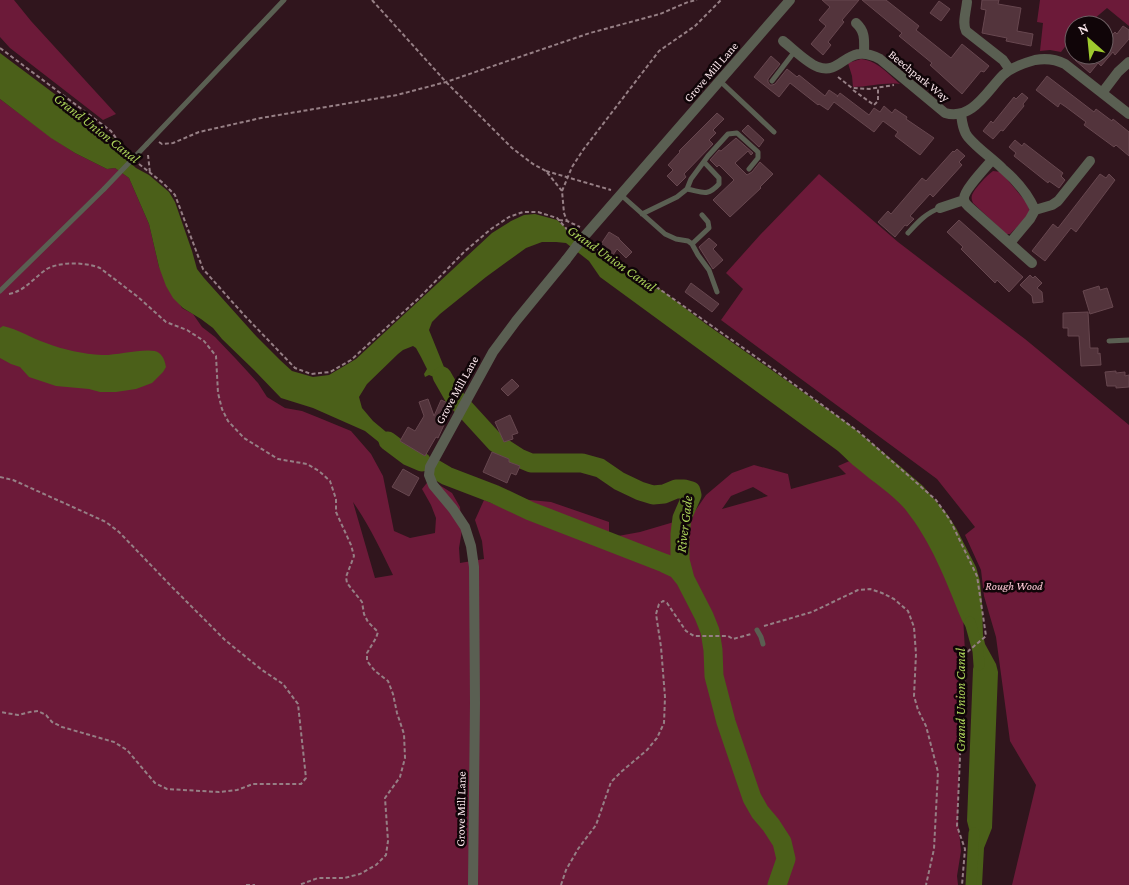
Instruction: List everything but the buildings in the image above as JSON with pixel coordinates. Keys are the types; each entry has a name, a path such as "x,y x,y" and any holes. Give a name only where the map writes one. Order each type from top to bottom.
{"street":[{"name":"Grove Mill Lane","path":"473,885 474,567 471,546 465,527 433,485 429,475 430,467 493,352 516,321 582,239 790,0"},
{"path":"968,2 964,28 1003,60 1010,70"},
{"path":"783,41 812,64 829,69 834,68 848,58 864,54 863,31 856,23"},
{"name":"Beechpark Way","path":"864,54 880,59 945,113 961,114"},
{"path":"1035,210 1027,195 1004,169 968,137 961,114 967,112 980,102 1003,75 1010,70 1032,61 1047,59 1065,64 1129,114"},
{"path":"1102,93 1118,72 1129,62"},
{"path":"992,160 968,189 964,200 968,206 1032,263"},
{"path":"1010,243 1035,210 1052,205 1058,201 1090,161"},
{"path":"940,208 964,200"}],"lane":[{"path":"0,291 104,189 284,0"},
{"path":"772,81 795,51"},
{"path":"720,80 774,132"},
{"path":"642,214 677,197 687,189 691,179 728,134 737,133 758,152 758,158 749,168"},
{"path":"687,189 709,193 719,184 718,178 704,162"},
{"path":"621,194 665,234 692,244 709,270 717,292"},
{"path":"908,233 920,219 932,210 940,208"},
{"path":"692,244 709,228 708,222 702,215"},
{"path":"1109,341 1129,340"},
{"path":"758,630 763,644"}],"path":[{"path":"372,0 446,82 512,148 546,171 621,194"},
{"path":"153,138 162,144 173,143 199,132 252,120 397,95 446,82 590,34 660,14 697,0"},
{"path":"567,221 564,214 562,191 572,166 583,150 658,50 695,26 721,0"},
{"path":"0,48 111,131 128,156"},
{"path":"829,69 874,105 878,101 878,87"},
{"path":"852,88 869,89 889,85 902,86 908,83"},
{"path":"147,144 150,173"},
{"path":"136,161 175,195 203,269 295,368 311,374 330,372 351,360 420,297 464,252 491,229 510,217 523,212 538,212 557,218 595,249 638,274 773,369 859,432 927,491 950,520 977,576 986,636 966,653 957,826 965,849 962,885"},
{"path":"546,171 562,191"},
{"path":"559,220 567,221 581,228 582,239"},
{"path":"6,294 19,291 44,270 56,265 86,264 100,268 138,297 166,322 187,330 204,341 216,356 218,393 222,409 228,422 244,438 278,459 307,464 319,471 330,481 336,499 336,512 354,556 346,576 347,583 362,602 364,614 368,622 378,632 367,653 367,661 388,681 391,687 404,734 404,758 400,776 385,798 388,841 386,855 376,865 360,874 344,878 318,878 299,885"},
{"path":"0,477 13,480 106,522 119,532 225,640 262,670 283,684 298,704 306,778 301,784 253,784 237,790 218,792 167,789 155,783 128,750 114,742 62,727 52,722 46,715 38,712 18,715 0,712"},
{"path":"561,885 566,870 578,849 596,825 611,782 647,750 657,738 664,723 665,697 656,614 659,604 663,601 667,602 686,631 694,636 728,636 733,638 753,633 764,626 812,612 858,590 870,590 894,599 908,611 914,627 916,654 914,696 926,726 938,772 934,849 926,885"},
{"path":"246,885 255,885"}],"green space":[{"path":"0,0 14,0 116,114 103,120 10,48 0,37"},
{"path":"1040,0 1129,0 1129,26 1107,8 1099,15 1064,15 1064,48 1061,52 1040,51 1043,23 1037,22"},
{"path":"861,59 877,65 900,84 853,87 848,63"},
{"path":"0,99 75,153 107,169 115,168 129,178 149,224 159,267 182,308 193,314 202,327 215,337 258,383 267,397 285,408 302,411 351,431 371,454 383,476 394,531 410,538 435,533 436,518 422,489 430,479 452,493 460,507 462,530 459,548 460,563 484,559 482,541 475,520 484,500 504,508 520,499 551,502 609,522 607,538 640,532 691,517 706,495 732,473 754,465 788,474 791,489 846,474 838,466 854,459 906,505 938,556 963,615 965,652 960,719 958,821 961,851 957,876 958,885 0,885","holes":["753,487 768,496 722,509 731,496","353,502 370,529 393,575 375,578"]},
{"path":"993,171 1001,172 1029,208 1028,216 1010,234 1006,234 973,203 972,195"},
{"name":"Rough Wood","path":"819,174 898,242 1025,339 1129,425 1129,885 1012,885 1036,785 1010,741 996,637 984,596 981,570 965,535 975,527 937,479 721,320 743,289 726,273"}],"water":[{"path":"0,53 120,143 124,157 169,192 175,202 197,269 257,337 292,371 313,377 329,375 356,359 492,233 524,215 535,214 557,220 579,240 599,254 615,261 656,286 706,324 850,425 901,467 923,486 947,514 976,567 980,581 983,635 985,644 996,664 998,672 992,828 984,848 982,885 972,885 974,848 967,821 973,669 978,652 978,644 975,636 962,621 937,562 923,535 900,503 838,451 600,277 589,261 566,243 542,242 526,248 486,277 432,322 429,330 446,372 457,391 450,400 434,377 429,375 425,377 424,374 427,369 416,348 413,346 398,354 367,384 359,397 362,408 373,421 409,451 408,456 405,458 380,443 365,431 313,408 281,398 213,328 183,308 173,298 159,267 149,224 129,178 115,168 107,169 75,153 51,138 0,99"},
{"path":"3,326 40,341 81,353 108,355 149,350 155,351 162,356 166,367 152,383 136,389 100,392 56,386 29,377 20,367 0,358 0,328"}],"waterway":[{"name":"River Gade","path":"442,376 454,397 496,443 519,458 531,463 582,463 600,468 619,481 653,495 664,494 676,489 691,491 692,495 682,518 680,560 685,579 710,631 714,676 726,722 752,798 782,842 786,859 777,885"},
{"path":"388,441 408,456 422,462"},
{"path":"435,469 447,476 494,494 530,511 664,563 677,569 685,579"},
{"name":"Grand Union Canal","path":"970,622 978,651 979,665"},
{"name":"Grand Union Canal","path":"971,885 974,833"}]}
